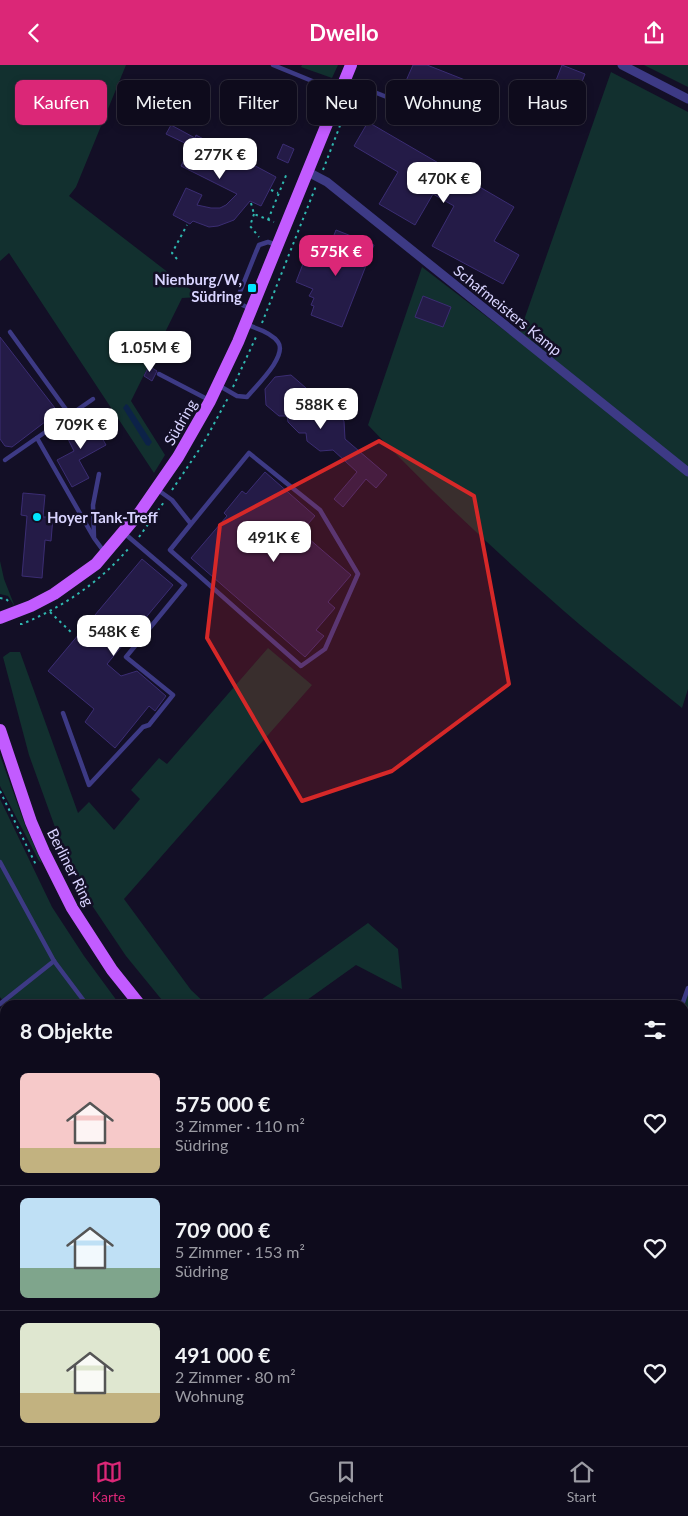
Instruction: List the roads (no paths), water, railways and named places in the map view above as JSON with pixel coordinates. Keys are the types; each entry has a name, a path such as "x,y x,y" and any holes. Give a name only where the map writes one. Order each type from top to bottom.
{"main road":[{"name":"Südring","path":"345,80 351,65"},
{"name":"Südring","path":"0,618 54,595 83,575 106,554 124,533 178,457 210,401 246,325 327,125"},
{"name":"Berliner Ring","path":"0,730 31,822 72,908 112,970 136,1000"}],"street":[{"path":"622,65 688,99"},
{"name":"Schafmeisters Kamp","path":"308,172 327,183 688,472"}],"lane":[{"path":"273,65 320,80"},
{"path":"288,71 291,65"},
{"path":"252,309 236,302 259,245 268,242 278,245"},
{"path":"218,385 238,396 247,397 272,368 280,353 277,339 260,329 246,325"},
{"path":"10,332 70,415"},
{"path":"159,374 210,401"},
{"path":"4,460 93,399"},
{"path":"37,438 94,538 106,554"},
{"path":"249,453 320,509 358,574 325,649 300,666 170,550 191,524 249,453"},
{"path":"94,538 93,505 99,474"},
{"path":"156,489 172,500 191,524"},
{"path":"63,713 89,785 143,727 149,725 173,695 126,657 185,585 124,533"},
{"path":"0,862 54,961 82,1000"},
{"path":"5,1000 54,961"},
{"path":"684,1000 688,988"}],"water":[{"path":"126,404 152,442 149,446 146,445 123,408"}],"place":[{"name":"Nienburg/W, Südring","path":"252,288"},
{"name":"Hoyer Tank-Treff","path":"37,517"}]}
